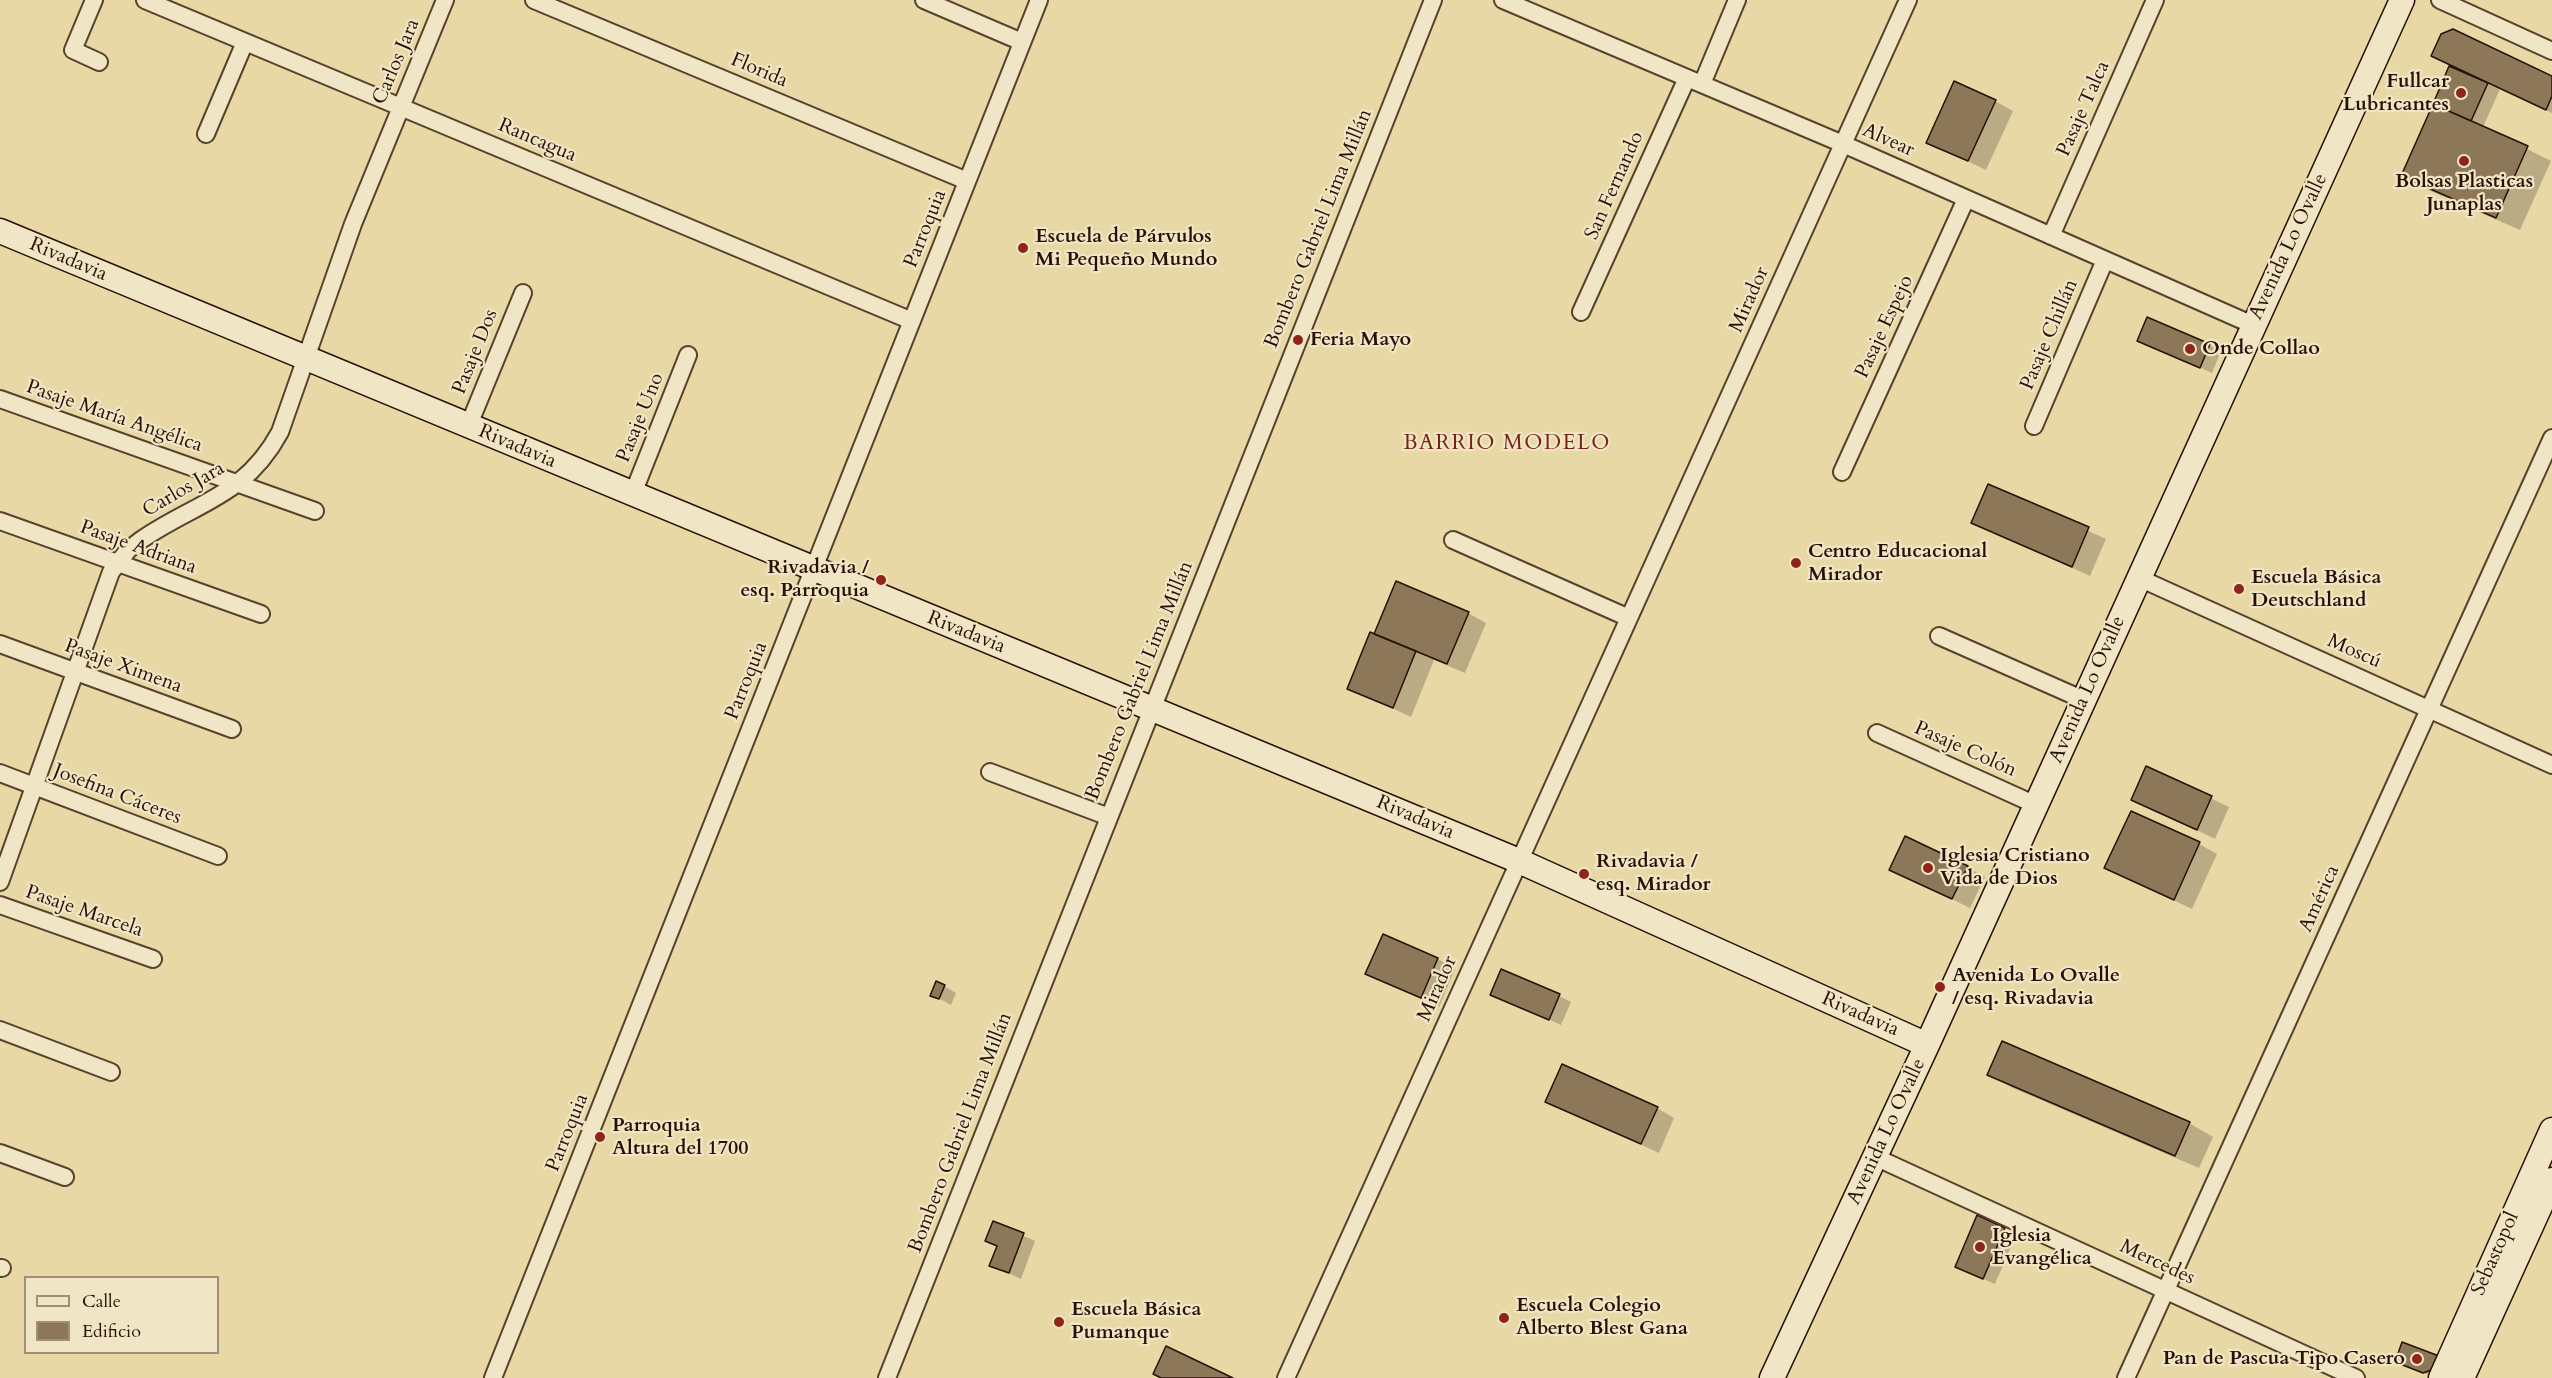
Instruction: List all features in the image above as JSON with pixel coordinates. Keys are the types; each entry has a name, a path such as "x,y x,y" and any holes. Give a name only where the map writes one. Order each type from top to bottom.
{"street":[{"path":"94,0 73,50 99,62"},
{"name":"Rancagua","path":"146,0 912,321"},
{"name":"Carlos Jara","path":"0,882 106,583 117,562 146,536 239,483 262,461 280,432 304,358 353,224 445,0"},
{"name":"Florida","path":"534,0 967,181"},
{"path":"924,0 1022,42"},
{"name":"Parroquia","path":"493,1378 1039,0"},
{"name":"Bombero Gabriel Lima Millán","path":"887,1378 1433,0"},
{"name":"Alvear","path":"1503,0 1843,144 2253,325"},
{"name":"San Fernando","path":"1581,312 1694,81 1737,0"},
{"name":"Mirador","path":"1286,1378 1908,0"},
{"name":"Pasaje Talca","path":"2050,236 2155,0"},
{"name":"Avenida Lo Ovalle","path":"1772,1378 1927,1045 2402,0"},
{"path":"2440,0 2552,51"},
{"path":"206,134 245,42"},
{"name":"Pasaje Espejo","path":"1842,472 1966,199"},
{"name":"Rivadavia","path":"0,231 632,496 1152,708 1519,861 1927,1045"},
{"name":"Pasaje Chillán","path":"2034,426 2106,260"},
{"name":"Pasaje Dos","path":"468,427 522,293"},
{"name":"Pasaje Uno","path":"632,496 688,355"},
{"name":"Pasaje María Angélica","path":"0,399 315,511"},
{"name":"América","path":"2126,1378 2552,438"},
{"name":"Pasaje Adriana","path":"0,521 261,614"},
{"path":"1453,540 1629,618"},
{"name":"Moscú","path":"2139,578 2552,765"},
{"path":"1939,636 2084,700"},
{"name":"Pasaje Ximena","path":"0,644 232,729"},
{"name":"Pasaje Colón","path":"1877,733 2036,805"},
{"path":"990,772 1108,817"},
{"name":"Josefina Cáceres","path":"0,773 218,856"},
{"name":"Pasaje Marcela","path":"0,905 153,959"},
{"path":"0,1030 111,1071"},
{"name":"Sebastopol","path":"2441,1378 2552,1130"},
{"path":"0,1153 64,1177"},
{"name":"Mercedes","path":"1875,1156 2356,1378"},
{"name":"Sebastopol","path":"2462,1378 2552,1180"}],"building":[{"path":"2453,29 2552,76 2552,96 2546,110 2431,56 2441,34"},
{"name":"Fullcar Lubricantes","path":"2449,66 2488,83 2471,121 2433,104"},
{"path":"1954,81 1996,100 1968,161 1926,143"},
{"name":"Bolsas Plasticas Junaplas","path":"2433,104 2528,146 2496,218 2401,176"},
{"path":"2147,317 2210,344 2200,368 2137,341"},
{"path":"1988,484 2089,527 2072,567 1971,523"},
{"path":"1396,581 1469,612 1447,664 1374,634"},
{"path":"1370,632 1416,651 1393,708 1347,689"},
{"path":"2146,766 2212,796 2197,830 2131,800"},
{"path":"2131,811 2200,842 2174,900 2104,868"},
{"name":"Iglesia Cristiano Vida de Dios","path":"1905,836 1968,866 1952,899 1889,870"},
{"path":"1383,934 1438,958 1421,998 1365,974"},
{"path":"1501,969 1560,994 1549,1020 1490,995"},
{"path":"936,981 945,985 939,999 930,996"},
{"path":"2002,1041 2190,1122 2175,1156 1987,1075"},
{"path":"1562,1064 1658,1107 1641,1144 1545,1102"},
{"name":"Iglesia Evangélica","path":"1977,1215 2005,1228 1983,1279 1955,1267"},
{"path":"993,1221 1024,1233 1009,1273 989,1266 997,1246 985,1241"},
{"name":"Pan de Pascua Tipo Casero","path":"2402,1342 2439,1356 2434,1369 2423,1373 2395,1362"},
{"path":"1166,1346 1233,1378 1161,1378 1153,1374"}],"place":[{"name":"Fullcar Lubricantes","path":"2461,93"},
{"name":"Bolsas Plasticas Junaplas","path":"2464,161"},
{"name":"Escuela de Párvulos Mi Pequeño Mundo","path":"1023,248"},
{"name":"Feria Mayo","path":"1298,340"},
{"name":"Onde Collao","path":"2190,349"},
{"name":"Centro Educacional Mirador","path":"1796,563"},
{"name":"Rivadavia / esq. Parroquia","path":"881,580"},
{"name":"Escuela Básica Deutschland","path":"2239,589"},
{"name":"Iglesia Cristiano Vida de Dios","path":"1928,868"},
{"name":"Rivadavia / esq. Mirador","path":"1584,874"},
{"name":"Avenida Lo Ovalle / esq. Rivadavia","path":"1940,987"},
{"name":"Parroquia Altura del 1700","path":"600,1137"},
{"name":"Iglesia Evangélica","path":"1980,1247"},
{"name":"Escuela Colegio Alberto Blest Gana","path":"1504,1318"},
{"name":"Escuela Básica Pumanque","path":"1059,1322"},
{"name":"Pan de Pascua Tipo Casero","path":"2417,1359"}],"district":[{"name":"BARRIO MODELO","path":"1507,444"}]}
